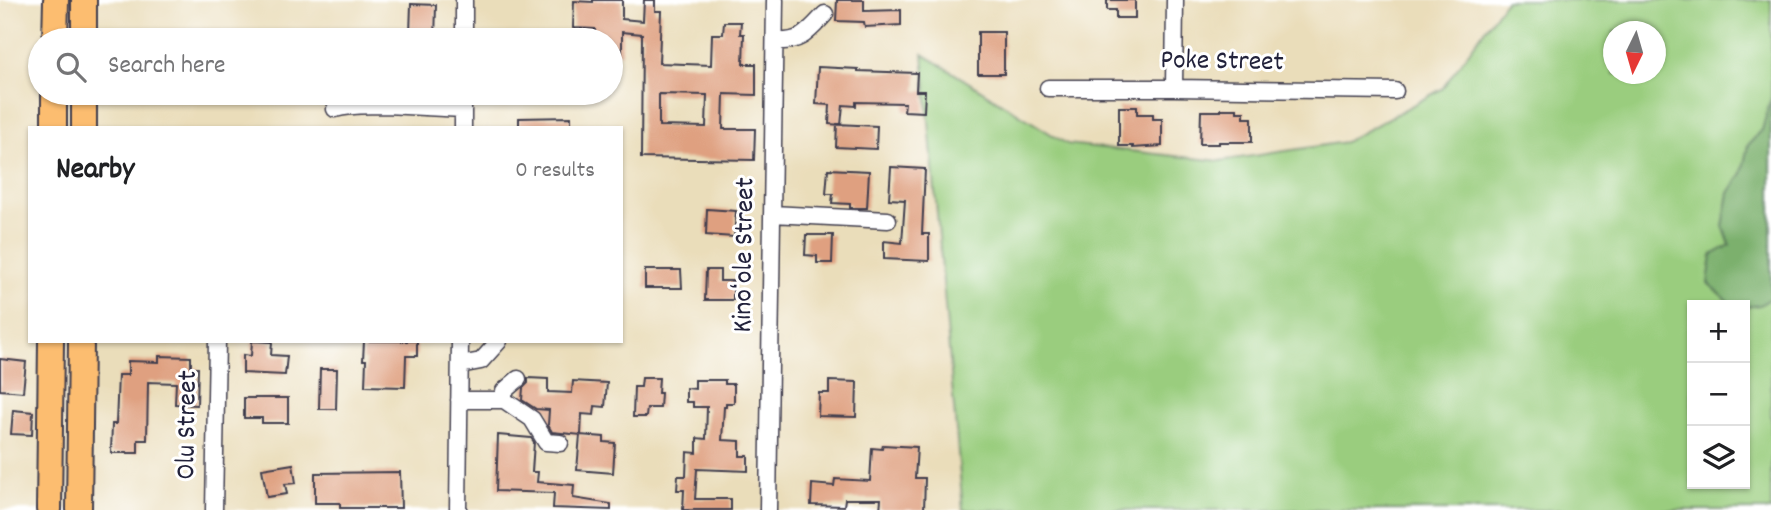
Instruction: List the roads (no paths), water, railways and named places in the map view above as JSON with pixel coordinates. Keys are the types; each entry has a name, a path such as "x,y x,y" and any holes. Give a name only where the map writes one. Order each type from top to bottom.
{"highway":[{"path":"55,28 56,0"},
{"path":"84,0 84,28"},
{"path":"54,105 54,126"},
{"path":"83,105 83,126"},
{"path":"49,510 51,343"},
{"path":"79,510 82,343"}],"street":[{"path":"464,0 464,28"},
{"name":"Kinoʻole Street","path":"768,510 775,0"},
{"path":"1174,88 1175,0"},
{"path":"775,41 790,42 805,36 825,14"},
{"name":"Poke Street","path":"1048,88 1395,91"},
{"path":"335,109 347,105"},
{"path":"360,105 386,105"},
{"path":"463,105 463,126"},
{"path":"772,214 888,220"},
{"name":"Olu Street","path":"214,510 217,343"},
{"path":"458,510 460,343"},
{"path":"460,365 481,361 497,343"},
{"path":"504,400 504,391 518,379"},
{"path":"459,400 504,400 532,419 546,442 560,443"}]}
